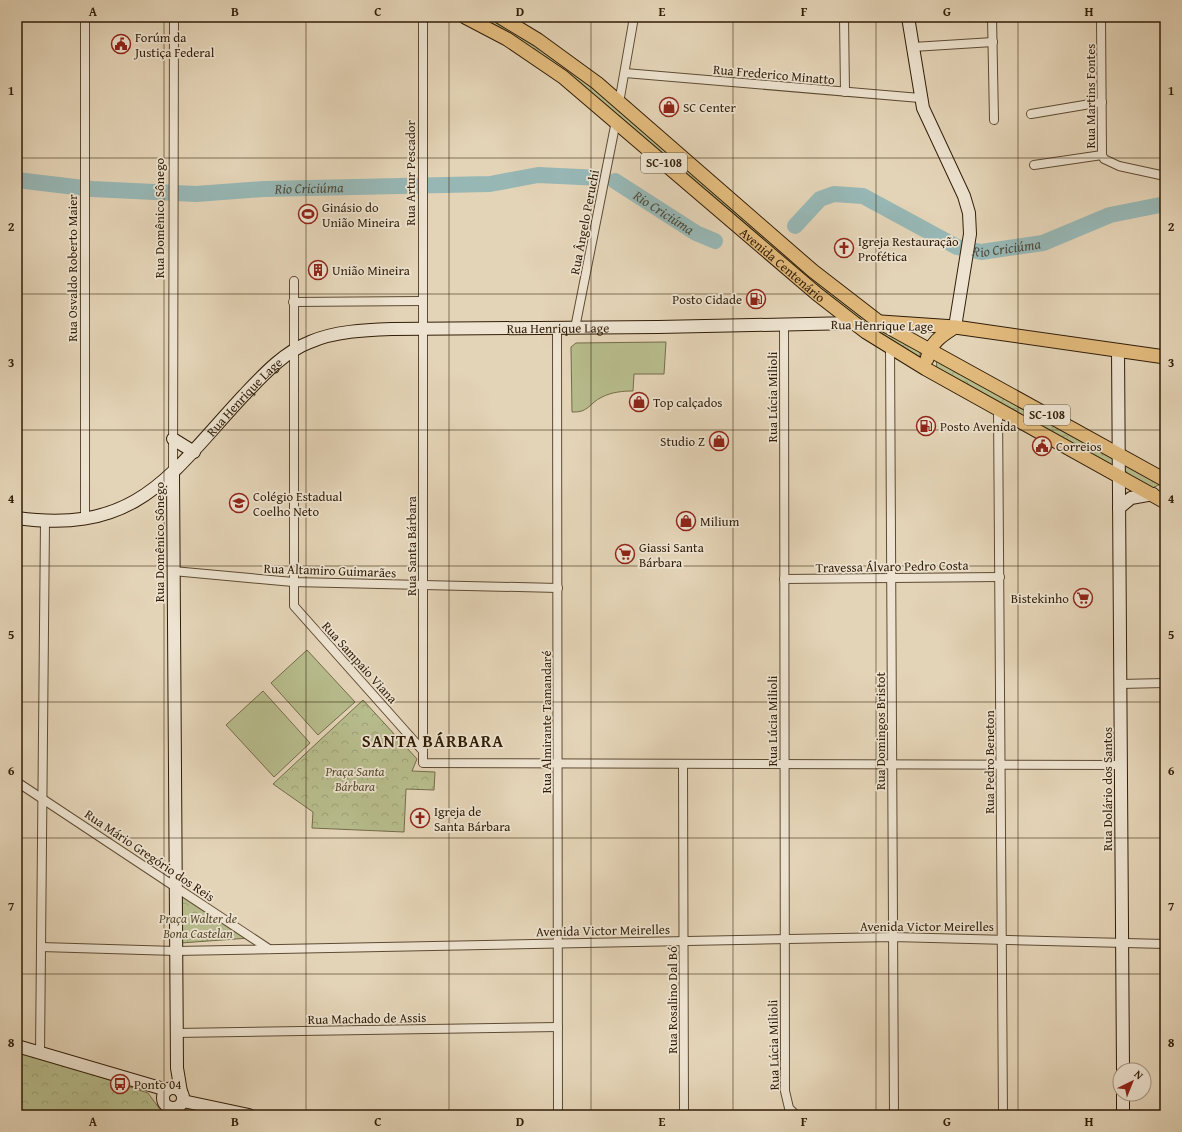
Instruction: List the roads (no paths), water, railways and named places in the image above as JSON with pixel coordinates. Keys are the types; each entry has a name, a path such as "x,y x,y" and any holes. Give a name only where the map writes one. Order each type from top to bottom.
{"main road":[{"name":"Avenida Centenário","path":"465,17 507,39 540,60 574,86 782,265 854,323 926,369 1119,476 1159,494 1165,502"},
{"name":"Avenida Centenário","path":"500,17 575,66 813,271 879,322 1165,480"},
{"name":"Rua Henrique Lage","path":"854,323 879,322 955,327 1165,357"},
{"path":"926,369 929,350 938,337 955,327"}],"street":[{"name":"Rua Osvaldo Roberto Maier","path":"85,17 85,519"},
{"name":"Rua Domênico Sônego","path":"174,17 172,474 176,1033 177,1068 181,1103"},
{"name":"Rua Artur Pescador","path":"422,329 423,17"},
{"path":"619,103 634,17"},
{"path":"844,17 845,92"},
{"path":"908,17 920,98 926,116 968,206 970,224 969,241 955,327"},
{"path":"992,17 994,120"},
{"name":"Rua Martins Fontes","path":"1101,17 1102,155 1104,159 1112,164 1165,176"},
{"path":"912,47 993,42"},
{"name":"Rua Frederico Minatto","path":"625,73 920,98"},
{"path":"1031,114 1102,102"},
{"name":"Rua Ângelo Peruchi","path":"575,328 616,121"},
{"path":"1034,165 1102,155"},
{"name":"Rua Sampaio Viana","path":"294,281 294,606 423,751"},
{"path":"294,302 422,300"},
{"name":"Rua Henrique Lage","path":"17,518 45,521 85,519 108,513 148,494 172,474 194,452 259,379 294,350 310,342 344,333 378,330 422,329 854,323"},
{"name":"Rua Lúcia Milioli","path":"784,325 785,1091 789,1108 796,1115"},
{"name":"Rua Almirante Tamandaré","path":"557,328 558,1115"},
{"name":"Rua Santa Bárbara","path":"422,329 423,763 558,764"},
{"name":"Rua Domingos Bristot","path":"890,347 894,1115"},
{"name":"Rua Dolário dos Santos","path":"1118,350 1123,1062"},
{"name":"Rua Pedro Beneton","path":"998,408 1003,1115"},
{"path":"173,439 194,452"},
{"path":"1119,508 1131,498 1159,494"},
{"path":"40,1054 45,521"},
{"name":"Rua Altamiro Guimarães","path":"173,571 293,582 558,588"},
{"name":"Travessa Álvaro Pedro Costa","path":"784,579 1000,577"},
{"path":"1120,684 1165,683"},
{"path":"558,764 1001,766 1121,765"},
{"name":"Rua Rosalino Dal Bó","path":"683,764 684,1115"},
{"name":"Rua Mário Gregório dos Reis","path":"17,782 269,949"},
{"name":"Avenida Victor Meirelles","path":"41,947 176,951 893,937 1165,944"},
{"name":"Rua Machado de Assis","path":"176,1033 558,1027"},
{"path":"17,1046 139,1082 167,1100 175,1108 181,1103 249,1115"},
{"name":"Rua Domênico Sônego","path":"167,1100 177,1068"},
{"path":"167,1100 175,1088 181,1103"},
{"path":"1123,1102 1123,1115"}],"waterway":[{"name":"Rio Criciúma","path":"17,180 92,189 196,194 264,189 490,184 538,175 601,178"},
{"name":"Rio Criciúma","path":"615,181 696,233 715,241"},
{"name":"Rio Criciúma","path":"795,226 820,199 834,194 863,196 957,247 981,252 1043,243 1110,215 1165,204"}],"place":[{"name":"Forúm da Justiça Federal","path":"121,44"},
{"name":"SC Center","path":"669,107"},
{"name":"Ginásio do União Mineira","path":"308,214"},
{"name":"Igreja Restauração Profética","path":"844,248"},
{"name":"União Mineira","path":"318,270"},
{"name":"Posto Cidade","path":"756,299"},
{"name":"Top calçados","path":"639,402"},
{"name":"Posto Avenida","path":"926,426"},
{"name":"Studio Z","path":"719,441"},
{"name":"Correios","path":"1042,446"},
{"name":"Colégio Estadual Coelho Neto","path":"239,503"},
{"name":"Milium","path":"686,521"},
{"name":"Giassi Santa Bárbara","path":"625,554"},
{"name":"Bistekinho","path":"1083,598"},
{"name":"Igreja de Santa Bárbara","path":"420,818"},
{"name":"Ponto 04","path":"120,1084"}],"district":[{"name":"SANTA BÁRBARA","path":"433,741"}],"park label":[{"name":"Praça Santa Bárbara","path":"355,778"},
{"name":"Praça Walter de Bona Castelan","path":"198,926"}]}
